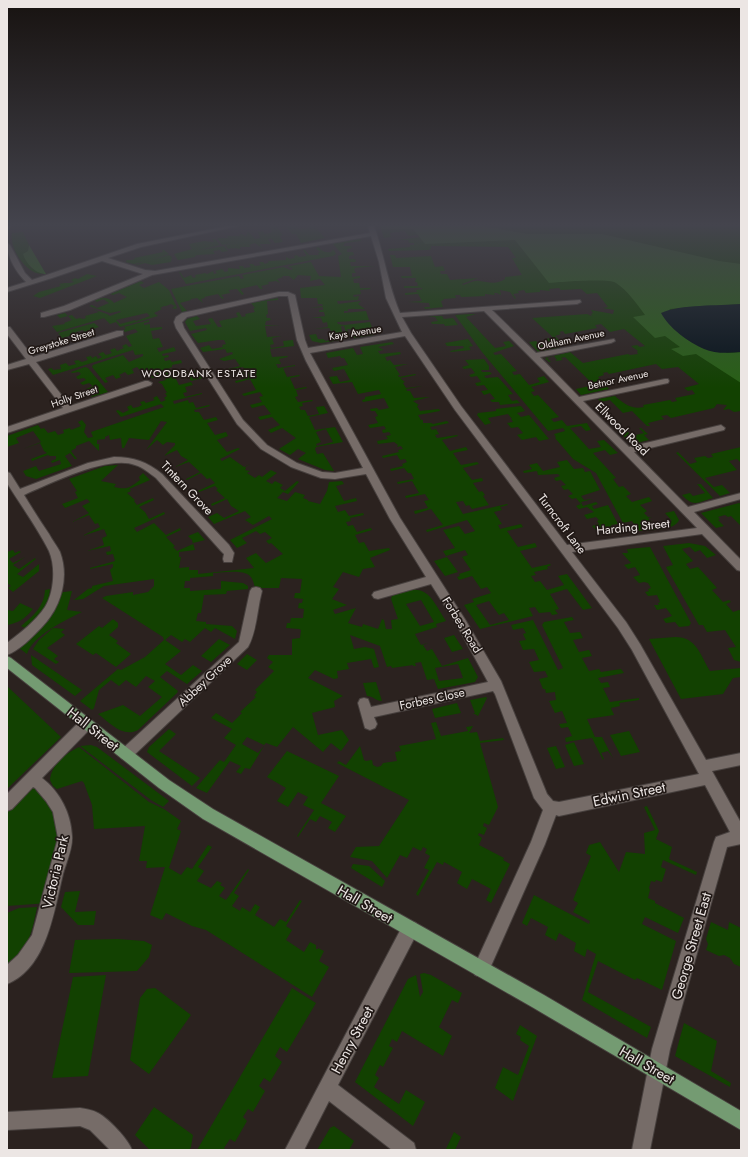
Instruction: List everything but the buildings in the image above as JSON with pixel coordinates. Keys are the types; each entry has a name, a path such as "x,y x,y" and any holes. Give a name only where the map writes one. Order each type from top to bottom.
{"main road":[{"name":"Hall Street","path":"7,661 164,784 208,814 481,969 741,1121"}],"street":[{"path":"29,280 32,283"},
{"path":"7,290 40,280"},
{"path":"44,315 67,308 133,280"},
{"name":"Turncroft Lane","path":"385,280 396,315 406,334 458,408 618,619 636,647 741,836"},
{"name":"Forbes Road","path":"369,470 335,476 321,475 286,460 264,447 240,422 178,324 180,318 185,315 285,293 292,298 298,328 306,351 399,526 471,639 497,685 540,798 551,808"},
{"path":"396,315 577,302"},
{"name":"Ellwood Road","path":"485,308 741,567"},
{"path":"7,329 68,409"},
{"name":"Greystoke Street","path":"7,368 120,333"},
{"name":"Kays Avenue","path":"306,351 406,334"},
{"name":"Oldham Avenue","path":"534,356 611,341"},
{"name":"Betnor Avenue","path":"576,400 665,381"},
{"name":"Holly Street","path":"7,430 148,383"},
{"path":"626,451 721,428"},
{"name":"Tintern Grove","path":"19,493 103,462 121,459 136,461 148,466 159,476 225,548 229,553 228,559"},
{"path":"7,474 41,528 56,556 58,588 53,603 45,616 7,650"},
{"path":"687,511 741,496"},
{"name":"Harding Street","path":"564,549 692,533 704,530"},
{"path":"378,595 433,579"},
{"name":"Abbey Grove","path":"126,754 244,644 250,623 251,611 256,591"},
{"name":"Forbes Close","path":"367,714 497,685"},
{"path":"7,804 86,724"},
{"name":"Edwin Street","path":"551,808 566,808 705,773 741,759"},
{"name":"Victoria Park","path":"7,976 24,961 39,939 65,838 62,818 56,802 41,784 32,778"},
{"path":"481,969 538,844 551,808"},
{"name":"George Street East","path":"656,1070 721,842 741,836"},
{"name":"Henry Street","path":"294,1150 410,929"},
{"path":"641,1150 656,1070"},
{"path":"327,1088 407,1150"},
{"path":"7,1121 80,1117 90,1119 124,1150"}],"green space":[{"path":"71,280 87,280 40,298 33,296 39,292 61,286 59,284 74,282"},
{"path":"184,280 207,280 186,284"},
{"path":"218,280 278,280 280,283 276,281 268,282 269,284 261,286 263,289 260,289 257,285 240,289 244,294 242,295 237,289 229,290 230,293 221,295 224,298 222,299 218,294 204,297 205,298 201,299 203,303 197,298 191,299 180,303 187,311 182,312 171,289"},
{"path":"321,280 353,280 354,283 359,283 360,288 371,289 360,290 361,294 353,295 354,297 359,296 358,300 337,301 338,304 361,301 358,304 365,309 348,309 348,311 344,311 344,313 366,311 369,320 337,322 338,324 344,325 370,322 373,330 368,330 367,332 374,333 374,335 354,338 352,329 347,329 349,335 347,335 344,326 341,326 342,332 339,332 341,340 321,343 312,341 309,335 316,334 318,339 323,339 326,341 332,339 331,335 333,334 329,328 314,329 328,327 327,322 323,323 321,318 311,318 325,316 324,312 319,312 319,310 323,310 323,307 309,308 323,306 322,304 318,304 317,298 301,298 300,288 325,285"},
{"path":"416,280 473,280 462,284 463,285 477,281 496,283 502,281 741,280 741,411 734,412 729,409 723,410 727,405 717,404 714,408 671,418 667,415 661,416 664,419 648,423 650,426 647,426 632,411 623,413 610,400 601,402 598,399 615,396 628,406 640,408 644,407 643,405 670,400 672,402 677,401 675,398 695,394 692,390 688,391 684,388 699,384 678,367 662,369 656,364 609,374 607,372 603,373 604,375 598,377 609,389 581,395 576,389 594,385 565,357 561,358 563,360 556,361 557,360 554,356 547,358 551,362 545,358 570,352 583,363 628,354 638,354 638,351 631,346 645,346 624,329 610,332 601,324 595,325 597,328 565,334 563,331 559,332 561,334 555,336 559,340 557,341 532,318 587,314 592,316 591,314 593,313 591,310 613,314 614,310 603,308 608,307 597,293 587,294 581,289 561,290 559,288 549,289 550,291 540,290 540,292 526,293 524,290 513,294 516,298 515,299 510,292 500,290 501,295 494,293 495,295 485,294 485,296 461,297 460,295 455,295 456,298 443,299 444,300 441,301 443,307 425,309 424,307 430,307 429,303 408,302 422,301 418,294 405,295 405,293 417,292 416,290 422,288 404,288 404,286 418,286 417,282 415,282"},
{"path":"547,280 741,280 741,304 669,309 727,353 741,352 741,383 696,354 683,356 671,349 680,347 665,336 655,338 633,317 645,315 628,294 616,283 604,281 574,281 549,283"},
{"path":"141,281 144,283 139,285 144,288 159,282 169,290 177,308 172,308 175,306 171,304 164,306 160,308 162,309 154,313 158,316 120,327 116,322 110,324 104,318 57,332 52,326 65,324 64,323 72,320 68,316 72,315 76,319 83,319 86,318 85,316 99,312 92,309 110,316 121,312 110,313 89,306 92,305 97,308 109,303 103,299 97,302 94,300 97,299 103,298 108,299 114,303 127,297 119,293 113,295 110,294","holes":["147,313 150,316 136,321 120,324 116,320"]},
{"path":"278,298 278,300 267,301 268,314 266,315 267,318 270,318 271,320 266,321 265,325 280,325 265,326 267,337 282,336 272,338 274,344 270,345 271,348 284,346 283,341 293,340 294,346 270,349 272,357 288,357 279,359 281,364 276,364 278,368 295,365 283,368 287,377 299,375 300,376 290,378 295,389 307,388 296,390 298,396 295,397 298,402 313,401 302,403 303,406 299,407 301,410 305,410 308,416 319,414 316,407 324,406 328,413 309,417 315,430 335,427 343,442 316,447 315,449 317,454 323,453 334,471 325,470 298,459 306,453 298,449 290,455 279,449 296,438 282,428 271,433 268,430 280,425 272,417 260,420 258,417 271,414 264,405 252,408 250,405 262,402 259,397 263,396 260,392 244,396 242,394 256,390 250,379 236,383 235,381 245,379 240,371 245,370 243,367 229,370 228,369 240,366 235,359 224,361 219,359 233,354 232,352 227,353 225,349 203,352 200,348 209,345 212,349 223,347 222,345 226,344 224,340 198,343 191,334 207,330 206,328 190,331 185,322 187,319 197,316 200,319 193,321 196,326 211,324 208,319 212,318 218,327 222,327 219,321 238,317 236,313 239,312 242,317 246,316 245,314 255,312 253,309 255,308 251,303","holes":["326,429 333,442 317,446 316,444 321,442 316,432"]},
{"path":"65,313 68,316 60,318 57,315"},
{"path":"476,314 466,317 495,348 506,346 503,342 509,341 514,346 493,353 495,355 501,354 517,371 512,372 514,375 520,374 529,385 540,382 537,378 544,376 549,382 531,387 535,391 531,392 534,396 538,395 559,417 551,419 554,422 562,420 567,426 587,423 591,430 586,431 581,426 570,428 589,449 601,447 597,441 604,440 618,453 610,455 605,450 593,453 616,478 613,479 619,487 623,486 631,494 626,496 632,502 649,497 652,501 640,505 647,511 644,513 648,517 652,517 648,518 655,526 672,521 665,513 674,511 679,520 677,524 667,528 638,531 632,521 623,523 596,473 573,459 555,438 556,437 554,434 565,431 563,428 548,431 482,352 455,315"},
{"path":"428,316 442,316 444,319 453,318 458,325 445,326 444,324 432,324 431,322 438,321 435,317"},
{"path":"149,320 149,322 144,323 144,325 150,324 150,328 162,327 162,329 151,331 153,339 159,338 163,347 157,348 159,352 174,347 176,351 162,354 163,356 168,355 169,357 164,358 165,361 170,360 172,362 181,360 182,363 172,365 172,367 169,368 170,370 174,369 177,375 197,370 196,373 203,378 191,381 187,374 175,377 179,385 191,382 193,385 185,387 187,392 183,393 185,397 202,394 173,401 174,404 188,400 189,403 193,402 196,408 210,406 194,410 195,412 199,412 204,420 216,417 218,420 207,423 215,435 226,432 228,436 217,440 227,452 238,448 240,449 220,459 222,461 230,457 244,467 250,464 245,467 245,470 250,471 247,473 255,478 259,475 262,477 271,470 277,473 266,481 272,484 275,481 283,485 280,488 285,491 297,481 299,482 288,494 283,492 277,498 287,501 295,492 305,495 303,498 308,501 320,504 327,491 329,482 342,481 344,484 336,486 344,501 356,498 357,501 335,506 338,512 345,510 349,516 363,513 364,515 350,518 351,521 346,522 348,526 353,525 357,532 371,528 372,530 355,535 359,543 364,542 369,551 389,548 390,550 370,558 375,567 363,569 359,577 343,572 333,587 339,589 332,599 347,605 333,610 335,614 356,608 348,623 362,627 363,624 378,629 382,619 384,620 386,629 392,629 391,620 398,619 391,599 392,596 412,590 420,590 430,597 446,621 436,624 437,627 415,634 421,645 428,643 423,645 427,651 432,649 442,666 468,658 478,677 475,682 438,689 434,679 427,680 421,662 415,663 416,666 387,667 380,646 350,635 354,649 365,647 374,649 379,667 374,668 371,659 347,663 349,669 337,671 338,678 334,679 315,670 308,678 343,696 334,701 335,707 312,713 318,735 342,730 349,740 341,751 331,743 323,752 293,727 277,747 266,743 264,745 247,737 242,744 258,753 264,746 250,769 245,768 241,774 236,772 241,766 230,761 207,793 196,788 220,760 224,762 236,745 224,738 232,729 211,718 216,713 232,723 242,713 240,712 256,697 254,696 257,692 255,690 274,671 268,667 273,662 267,658 269,655 292,655 292,639 300,638 301,630 286,628 287,623 290,623 291,618 303,618 304,609 298,608 299,603 302,603 303,599 294,598 295,593 300,593 302,579 281,578 279,588 255,588 252,579 247,574 227,572 213,573 213,576 190,578 190,581 185,581 184,588 190,588 190,591 221,589 221,581 243,583 248,586 248,589 227,591 226,594 204,595 201,613 198,613 196,621 206,622 206,624 232,626 237,631 235,639 215,628 211,632 205,628 190,642 185,639 182,642 171,635 165,640 181,651 165,664 181,675 193,665 202,671 187,684 167,671 160,677 178,691 138,730 132,732 122,731 98,714 123,705 140,716 162,697 148,687 155,681 146,676 136,687 126,680 119,686 111,680 99,690 94,708 92,710 80,701 118,669 121,670 145,657 164,640 163,637 102,598 106,596 133,592 133,595 148,592 154,586 154,579 104,586 83,599 74,600 88,589 92,588 92,586 113,581 110,570 113,567 113,564 90,568 115,561 113,554 107,555 106,552 111,551 110,546 87,551 104,545 102,538 107,536 104,529 82,536 100,527 98,523 95,524 89,515 72,522 89,513 82,506 90,502 87,499 65,508 62,504 78,498 75,492 77,491 69,479 105,466 118,465 101,481 116,484 114,487 125,488 131,487 140,480 139,477 143,473 150,480 129,489 131,491 127,493 135,500 134,501 137,505 153,498 154,500 139,507 145,512 149,519 164,512 165,514 134,528 137,532 154,523 166,535 180,528 181,530 166,537 175,546 173,547 177,551 193,544 192,540 188,536 198,532 205,540 193,543 195,550 179,552 179,557 181,557 179,568 189,567 189,570 198,570 198,574 254,568 246,558 256,553 266,563 283,554 271,543 269,544 266,541 272,538 265,532 260,534 256,531 242,538 247,543 237,548 230,540 272,519 269,516 253,525 245,520 251,517 245,511 214,524 208,517 217,513 224,518 239,511 231,506 227,499 212,506 211,504 225,498 216,490 218,489 215,486 199,492 198,491 215,483 210,478 207,479 201,473 187,480 186,479 200,472 189,462 175,467 188,460 181,456 177,450 164,456 175,445 175,443 167,442 163,445 157,440 146,450 167,422 161,421 149,440 129,438 124,448 122,448 121,438 110,440 109,435 105,437 105,439 97,440 97,444 99,444 99,451 89,441 76,446 76,448 71,451 77,459 75,459 70,453 65,456 72,466 36,479 26,476 23,471 36,466 39,471 61,464 60,460 52,463 51,461 56,459 56,456 48,455 32,461 31,459 47,453 44,451 40,443 23,449 41,442 33,431 16,438 19,443 7,447 7,436 38,425 41,429 44,428 48,433 55,431 58,435 64,433 63,430 70,428 71,430 81,426 78,422 82,420 86,425 84,432 88,438 93,437 91,432 164,407 161,404 121,417 116,411 118,410 123,413 129,410 127,407 131,405 133,408 138,407 142,405 140,402 144,401 146,403 155,400 153,398 157,396 161,402 166,400 164,398 167,396 165,393 167,393 162,384 158,382 166,380 164,376 152,378 144,370 141,371 137,367 132,369 134,373 128,375 125,372 119,375 121,377 116,379 113,375 105,378 108,382 105,383 92,367 93,365 123,355 129,362 143,356 143,354 135,355 133,350 53,375 48,369 61,369 60,365 66,363 69,366 76,364 74,361 78,360 82,362 88,360 86,357 91,356 92,358 96,356 98,359 102,357 98,354 103,352 106,355 112,353 110,350 115,348 117,351 124,348 122,346 126,344 129,347 132,346 126,336 138,332 135,329 125,332 123,330 126,329 124,327","holes":["421,600 434,622 420,626 406,604","458,664 463,678 439,681 435,668"]},
{"path":"94,323 99,327 84,332 83,330 76,332 77,334 62,338 58,333"},
{"path":"549,338 559,348 538,352 529,342 536,341 539,345 543,344 546,347 552,346 546,339"},
{"path":"468,339 473,346 469,347 471,350 451,352 450,351 464,348 463,346 447,346 445,343"},
{"path":"392,342 394,344 378,347 384,350 378,351 380,354 400,352 401,354 385,357 387,361 390,360 394,365 408,364 395,367 400,375 398,375 399,377 416,375 400,378 405,382 403,383 406,388 423,386 406,389 407,391 410,391 414,398 430,397 413,401 419,405 417,406 420,411 439,409 440,411 418,415 421,420 423,420 423,423 433,424 447,421 449,423 430,427 432,430 436,429 439,434 435,435 437,438 457,435 458,436 442,440 450,451 466,447 468,450 453,453 461,465 477,462 479,464 463,468 472,480 482,478 483,481 473,483 479,492 482,491 485,495 483,496 489,505 472,509 469,505 466,506 463,501 456,502 463,514 507,504 508,505 500,507 502,510 494,512 502,524 498,525 500,529 521,524 523,527 507,531 518,547 535,543 537,547 520,551 532,568 551,565 547,567 548,569 534,572 536,575 531,576 535,582 540,581 547,590 564,585 558,576 567,574 592,608 583,610 567,589 550,594 559,609 555,610 558,614 552,615 550,612 539,613 535,607 529,608 533,616 480,629 464,605 474,602 472,599 491,593 487,587 481,589 472,576 459,580 457,577 460,576 459,574 471,570 462,557 468,555 465,550 446,556 443,551 455,548 443,530 459,526 465,534 475,531 467,520 427,532 426,530 443,525 431,509 415,514 414,511 428,508 424,501 429,500 425,494 406,498 405,496 419,493 412,481 398,484 397,482 414,479 411,473 408,473 404,468 391,471 390,469 403,466 402,464 407,462 405,459 400,460 397,455 383,458 382,456 399,452 398,450 403,449 401,446 397,447 398,445 394,442 378,444 377,441 388,439 386,436 391,435 389,432 383,433 382,430 386,429 384,426 370,428 368,425 378,423 375,417 378,416 375,411 371,411 370,409 377,408 379,410 389,408 384,398 363,402 362,400 365,399 365,397 381,394 379,390 358,394 352,382 333,384 329,377 337,376 340,382 350,380 344,369 334,371 332,368 348,365 344,358 341,358 340,356 328,358 326,353 353,348 357,355 363,354 360,347","holes":["489,601 499,615 504,613 509,620 490,625 476,605"]},
{"path":"484,359 489,366 489,370 481,370 482,372 490,372 492,374 484,376 486,378 498,377 513,394 508,395 512,401 517,400 520,403 500,405 499,402 492,402 490,400 495,399 490,393 484,395 481,391 488,390 484,385 477,386 475,383 481,382 477,376 471,377 469,375 475,373 471,368 464,369 462,367 469,365 465,360"},
{"path":"85,367 88,368 108,392 92,397 91,396 98,393 95,390 88,392 86,389 93,386 89,383 83,385 80,383 86,380 84,378 78,379 76,377 81,374 79,372 71,372"},
{"path":"521,406 525,411 517,413 521,417 529,415 549,439 539,441 536,437 522,440 517,435 523,433 518,427 511,428 507,423 513,422 508,414 488,418 491,423 485,425 477,415 478,413 496,411 496,409"},
{"path":"639,428 648,434 644,435 649,440 632,444 620,433 627,431 632,436 644,433"},
{"path":"741,447 741,463 737,459 729,461 737,470 705,478 714,487 722,485 730,493 720,496 676,453 678,452 690,464 697,462 694,458 705,456 708,458 713,457 711,454"},
{"path":"567,460 574,469 583,468 585,472 590,471 600,490 581,496 584,500 593,499 581,502 583,506 596,502 598,504 592,506 594,509 608,505 618,524 611,525 615,533 605,534 602,530 597,531 592,526 599,524 597,521 599,520 596,517 587,519 584,515 594,512 587,507 579,509 576,506 581,504 576,498 572,499 568,496 573,494 568,489 564,490 561,486 566,485 561,480 556,481 554,478 560,476 558,474 538,475 537,471 524,473 523,471 532,469 529,465 537,463 543,471 560,467 557,462"},
{"path":"697,484 701,484 713,498 693,503 682,495 690,493 693,496 705,493"},
{"path":"739,503 741,504 741,526 731,516 728,517 725,515 718,517 720,519 718,520 724,526 716,528 701,513"},
{"path":"689,543 705,546 716,555 707,558 700,550 695,552 690,547 682,549 693,561 686,564 690,569 698,567 717,588 712,590 723,602 729,600 731,602 726,604 733,612 739,610 741,611 741,662 734,660 728,648 736,647 725,630 707,632 703,625 699,625 666,567 673,565 663,546"},
{"path":"650,547 691,623 689,626 679,627 675,622 666,623 663,619 672,616 666,608 657,610 654,605 659,605 658,603 660,602 657,595 648,596 645,592 649,591 648,589 651,588 648,583 639,583 633,577 640,575 635,567 628,569 624,565 631,563 622,553 628,553 627,549"},
{"path":"13,550 15,553 19,551 21,552 9,559 13,563 25,557 13,565 19,569 35,558 36,559 17,574 23,577 39,564 39,571 13,592 8,588 11,586 7,583 7,552"},
{"path":"447,557 458,572 445,576 434,561"},
{"path":"50,589 48,601 42,611 25,628 21,626 34,615 43,601 45,590"},
{"path":"72,591 67,610 82,612 43,634 30,647 27,654 14,644 30,631 56,593"},
{"path":"20,603 33,609 21,620 7,625 7,610 13,611"},
{"path":"572,617 574,620 564,622 570,633 580,632 583,638 573,640 579,652 589,650 592,656 582,658 589,671 599,669 601,672 621,669 624,673 598,678 601,683 608,682 610,687 603,688 610,702 639,698 639,700 619,703 620,706 611,708 614,715 587,719 595,737 602,737 613,758 608,751 601,753 604,759 603,760 592,738 566,742 565,738 572,736 568,727 561,728 559,724 567,723 562,711 555,713 549,701 556,700 555,692 546,693 539,679 548,677 545,671 534,672 529,662 539,660 534,649 523,650 519,641 526,640 523,634 526,633 523,628 513,630 511,625 533,620 558,670 563,668 542,625 544,622"},
{"path":"113,619 118,623 118,627 109,635 118,641 116,643 131,654 116,667 96,653 93,655 76,644 99,626 102,628"},
{"path":"53,628 65,629 61,632 65,635 47,648 58,656 54,659 59,662 56,664 33,649 39,640"},
{"path":"454,635 463,649 452,652 444,638"},
{"path":"675,637 688,640 693,644 697,648 710,671 741,668 741,677 733,678 723,694 681,699 649,639"},
{"path":"219,639 230,645 211,662 201,656"},
{"path":"247,654 257,660 247,670 237,664"},
{"path":"31,655 82,690 75,696 32,665"},
{"path":"376,682 382,701 367,696 363,683"},
{"path":"7,686 61,737 7,789 7,732 9,727 7,726"},
{"path":"487,698 478,716 473,713 475,713 470,700"},
{"path":"457,703 461,713 435,718 432,709"},
{"path":"436,722 441,736 468,731 466,727 473,726 469,733 477,732 480,741 503,738 504,740 480,743 498,807 489,825 484,823 483,826 487,828 484,835 479,833 478,835 482,838 479,845 504,858 503,860 510,864 491,903 486,900 491,889 472,879 467,889 457,883 462,872 444,862 443,865 437,862 418,896 416,894 429,870 424,868 430,856 425,853 427,849 423,847 421,851 413,847 407,858 400,855 387,878 372,861 350,857 356,847 379,846 409,800 337,763 339,761 346,765 360,746 364,760 372,760 373,765 377,767 381,766 383,763 397,761 395,752 401,751 399,746 436,739 431,723"},
{"path":"169,729 176,734 159,751 200,778 192,786 147,752 149,747"},
{"path":"629,731 640,752 621,756 610,735"},
{"path":"574,742 584,764 574,766 565,745"},
{"path":"91,745 97,747 169,801 163,807 151,800 80,746"},
{"path":"556,746 565,767 556,769 547,748"},
{"path":"79,747 149,802 164,809 181,821 177,829 181,831 169,868 181,875 187,867 192,869 208,845 212,847 198,867 204,871 197,881 211,888 217,881 222,883 220,885 225,888 219,896 226,900 248,869 249,870 234,893 239,896 232,906 240,911 242,907 250,912 255,904 260,907 255,915 274,927 280,919 286,922 300,900 302,901 286,926 292,930 286,940 304,952 310,942 316,945 316,949 318,948 324,951 319,961 329,967 312,997 206,930 192,926 166,913 162,920 150,915 165,867 146,868 147,861 139,861 145,826 94,829 92,805 84,783 82,781 57,789 53,786 50,780 53,769 60,760"},
{"path":"287,751 339,776 321,803 346,816 335,832 328,828 332,822 320,816 316,822 310,819 298,837 297,836 314,810 303,805 308,797 298,792 288,807 277,801 286,788 267,777"},
{"path":"32,778 64,825 48,903 7,906 7,804"},
{"path":"647,806 659,831 656,839 672,847 669,859 697,872 696,875 663,860 661,867 666,869 662,882 656,880 655,882 651,881 648,898 684,918 678,933 645,917 642,924 676,941 662,990 637,978 635,980 598,961 588,992 651,1027 647,1038 582,1000 596,954 587,949 585,957 574,951 576,943 559,933 556,941 545,935 548,927 531,918 527,926 522,923 534,895 589,924 590,921 573,912 578,903 573,900 591,856 586,853 589,845 600,842 619,872 626,852 645,854 644,833 655,830 644,807"},
{"path":"353,864 369,866 385,881 382,887 351,868"},
{"path":"80,891 75,912 96,911 94,925 78,925 61,907 65,892"},
{"path":"37,907 31,932 25,946 7,965 7,913 19,908"},
{"path":"711,922 728,930 729,922 741,928 741,967 734,964 730,958 724,955 719,956 706,950 708,944 706,939"},
{"path":"118,939 144,941 152,945 149,957 137,971 69,973 75,940"},
{"path":"424,973 431,975 462,993 458,1003 452,1000 439,1027 452,1036 443,1056 402,1031 397,1042 392,1039 389,1046 393,1048 383,1067 380,1065 375,1075 379,1078 374,1087 399,1104 406,1090 425,1102 413,1126 355,1082 408,979 416,975 420,997 423,992 420,974"},
{"path":"106,975 88,1076 52,1078 73,977"},
{"path":"155,988 191,1015 149,1074 130,1060 140,998 147,989"},
{"path":"292,988 316,1003 287,1052 280,1047 275,1056 282,1062 270,1082 264,1078 259,1086 265,1091 253,1112 248,1109 243,1117 247,1121 235,1142 230,1139 224,1148 226,1150 197,1150"},
{"path":"684,1023 717,1041 711,1071 731,1083 730,1087 675,1056"},
{"path":"520,1025 537,1036 513,1101 495,1088 503,1067 518,1075 529,1046 520,1040 521,1037 516,1034"},
{"path":"154,1107 193,1135 189,1150 150,1150 135,1135"},
{"path":"334,1126 354,1141 349,1150 317,1150 330,1128"},
{"path":"454,1132 461,1137 455,1150 447,1150 446,1149"}],"shaded area":[{"path":"741,304 741,352 727,353 708,351 685,338 664,319 661,313 679,308"}],"district":[{"name":"WOODBANK ESTATE","path":"199,373"}]}
